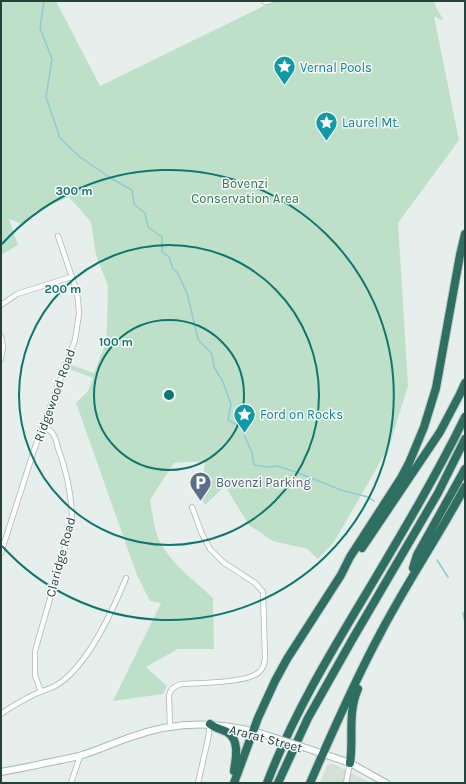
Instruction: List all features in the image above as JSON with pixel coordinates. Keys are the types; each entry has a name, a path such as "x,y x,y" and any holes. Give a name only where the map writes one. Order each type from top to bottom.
{"highway":[{"path":"233,783 264,702 281,669 342,574 350,557 400,478 416,447 436,388 465,234"},
{"path":"342,574 348,568 379,524 440,432 465,383"},
{"path":"267,783 305,698 422,499 465,417"},
{"path":"278,783 308,718 438,493 465,439"},
{"path":"408,582 417,555 465,470"},
{"path":"310,783 366,661 408,582 465,487"},
{"path":"350,763 352,708 355,695 364,674 366,661"},
{"path":"210,724 231,735 234,739 237,755 233,783"}],"main road":[{"name":"Ararat Street","path":"1,772 80,756 132,736 170,726 210,724 253,731 306,748 350,763 386,783"}],"street":[{"path":"264,1 270,1"},
{"name":"Ridgewood Road","path":"1,553 42,427 78,329 78,300 76,289 58,236"},
{"path":"1,305 17,294 71,277"},
{"path":"1,336 3,347 1,359"},
{"name":"Claridge Road","path":"41,692 35,675 35,651 72,522 72,500 67,478 53,434 50,430 42,427"},
{"path":"170,726 169,695 170,691 174,687 181,684 250,678 260,671 264,664 265,657 263,592 258,585 223,562 210,550 202,534 192,507"},
{"path":"1,714 14,705 55,686 80,665 109,616 126,578"},
{"path":"198,783 210,724"},
{"path":"71,783 80,756"},
{"path":"346,783 350,763"}],"shaded area":[{"path":"333,764 371,783 320,783 327,765"}],"green space":[{"name":"Bovenzi Conservation Area","path":"1,1 56,1 100,86 274,1 434,1 443,19 441,20 434,16 459,140 398,223 408,386 389,447 334,542 318,559 307,549 273,541 249,525 225,486 205,505 201,497 205,461 174,463 150,500 154,525 160,542 173,561 213,598 214,649 178,649 146,667 167,686 163,694 113,701 161,603 150,601 137,575 76,403 88,391 93,378 69,369 71,365 94,373 106,342 108,286 96,255 91,222 69,197 34,212 23,224 9,219 18,245 1,255"}],"waterway":[{"path":"44,1 40,28 52,59 46,97 60,138 80,157 112,179 132,190 134,204 145,213 148,227 162,237 162,252 169,257 173,269 177,272 187,293 198,339 212,354 214,367 223,382 231,404 228,420 241,427 252,453 254,465 266,467 277,466 341,490 368,497 374,501"},
{"path":"437,560 448,577"},
{"path":"463,613 465,622"}],"place":[{"name":"Vernal Pools","path":"285,86"},
{"name":"Laurel Mt.","path":"326,142"},
{"name":"Ford on Rocks","path":"244,434"},
{"name":"Bovenzi Parking","path":"200,502"}]}
